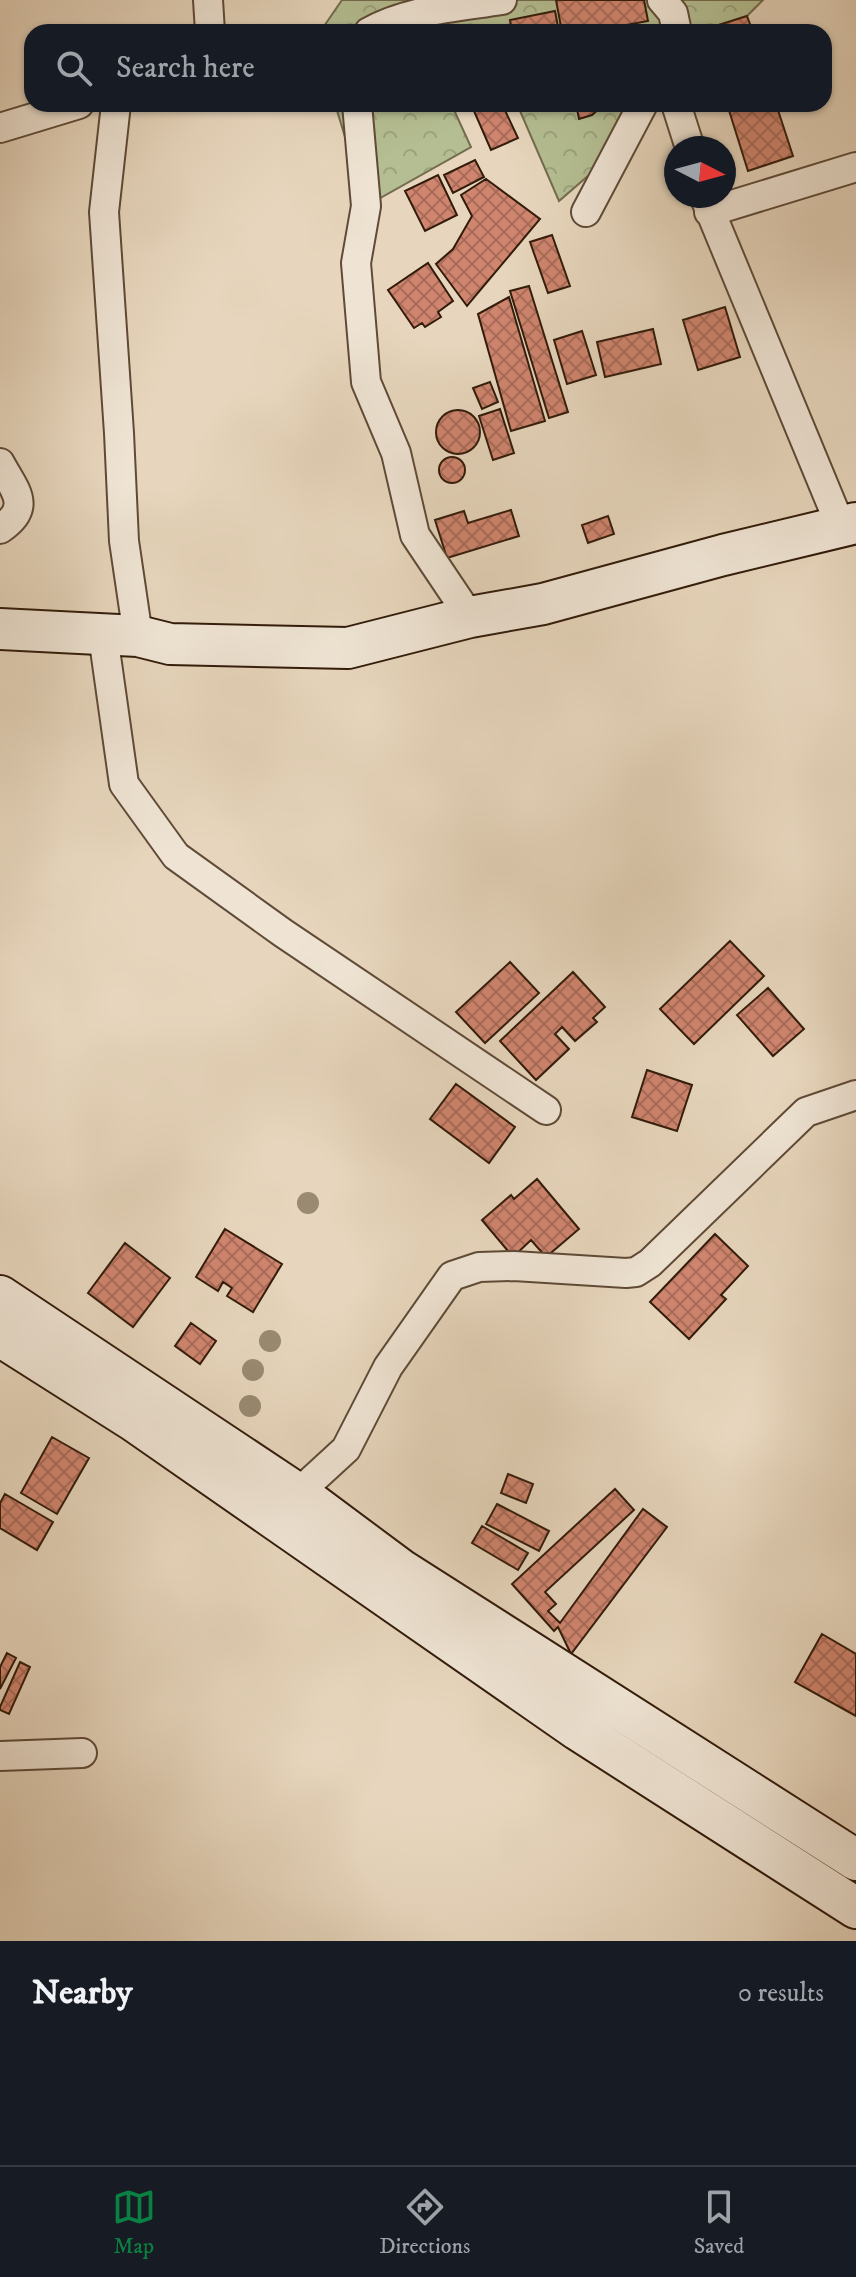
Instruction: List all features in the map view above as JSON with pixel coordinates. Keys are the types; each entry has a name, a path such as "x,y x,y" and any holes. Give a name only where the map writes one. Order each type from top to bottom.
{"main road":[{"path":"0,629 120,636 170,644 348,648 470,617 543,604 723,555 849,525"},
{"path":"0,1296 297,1494 400,1569 853,1851"},
{"path":"0,1336 134,1421 578,1730 856,1908"}],"street":[{"path":"208,0 210,24"},
{"path":"365,24 369,18 403,0"},
{"path":"383,24 440,9 502,0"},
{"path":"662,0 673,13 675,24"},
{"path":"0,128 53,112"},
{"path":"115,112 104,212 124,541 120,636 124,784 176,856 283,933 546,1110"},
{"path":"358,112 366,206 356,263 366,382 396,453 415,535 470,617"},
{"path":"586,212 639,112"},
{"path":"679,112 686,136"},
{"path":"736,197 856,167"},
{"path":"709,208 849,525"},
{"path":"0,463 20,501 14,520 0,529"},
{"path":"297,1494 346,1449 388,1367 452,1276 479,1267 514,1266 636,1272 650,1263 806,1112 856,1095"},
{"path":"0,1756 82,1753"}],"green space":[{"path":"342,0 763,0 747,16 722,24 326,24"},
{"path":"337,112 455,112 471,147 366,206"},
{"path":"520,112 651,112 619,149 559,201"}],"building":[{"path":"556,0 644,0 648,21 632,24 560,24"},
{"path":"555,11 557,24 511,24 510,20"},
{"path":"747,16 750,24 722,24"},
{"path":"474,112 506,112 518,138 491,150"},
{"path":"578,112 595,112 592,115 579,119"},
{"path":"730,112 779,112 793,156 748,171"},
{"path":"475,160 484,177 453,193 444,175"},
{"path":"438,175 457,215 425,231 405,191"},
{"path":"486,179 540,219 467,306 436,264 453,249 472,216 461,195"},
{"path":"552,235 570,286 548,293 530,242"},
{"path":"428,263 453,301 438,312 441,317 425,327 422,323 414,328 388,290"},
{"path":"529,286 568,412 549,418 510,291"},
{"path":"509,297 545,421 511,431 478,314"},
{"path":"725,307 740,357 698,370 683,320"},
{"path":"653,329 661,364 605,377 597,342"},
{"path":"582,331 596,375 567,384 554,340"},
{"path":"490,382 498,402 482,409 473,388"},
{"path":"500,409 514,453 493,460 479,416"},
{"path":"458,410 473,417 480,432 473,447 458,454 443,447 436,432 443,417"},
{"path":"452,457 461,461 465,470 461,479 452,483 443,479 439,470 443,461"},
{"path":"511,510 519,536 447,558 435,520 464,511 468,523"},
{"path":"608,516 614,534 588,543 582,525"},
{"path":"730,941 764,976 694,1044 660,1009"},
{"path":"510,962 539,993 485,1043 456,1012"},
{"path":"573,972 605,1007 593,1018 597,1022 575,1041 562,1027 555,1034 569,1049 536,1080 500,1041"},
{"path":"768,988 804,1029 773,1056 737,1015"},
{"path":"647,1070 692,1085 677,1131 632,1117"},
{"path":"456,1084 515,1127 489,1163 430,1119"},
{"path":"537,1179 579,1229 546,1257 531,1240 513,1257 482,1220 511,1195 514,1199"},
{"path":"225,1229 282,1264 253,1312 227,1296 232,1288 223,1282 218,1291 196,1277"},
{"path":"715,1234 748,1266 721,1295 726,1299 689,1339 650,1302"},
{"path":"125,1243 170,1278 133,1327 88,1293"},
{"path":"191,1323 216,1341 200,1364 175,1346"},
{"path":"52,1437 89,1458 57,1514 21,1493"},
{"path":"508,1474 533,1484 526,1503 501,1493"},
{"path":"615,1489 634,1510 545,1592 556,1604 548,1611 560,1623 643,1509 667,1527 571,1654 558,1627 554,1631 512,1584"},
{"path":"5,1494 53,1522 37,1550 0,1528 0,1503"},
{"path":"497,1504 549,1531 539,1551 486,1524"},
{"path":"482,1526 528,1553 518,1570 472,1543"},
{"path":"822,1634 856,1654 856,1716 795,1682"},
{"path":"7,1653 16,1658 0,1689 0,1667"},
{"path":"20,1662 30,1667 9,1714 0,1707"}]}
